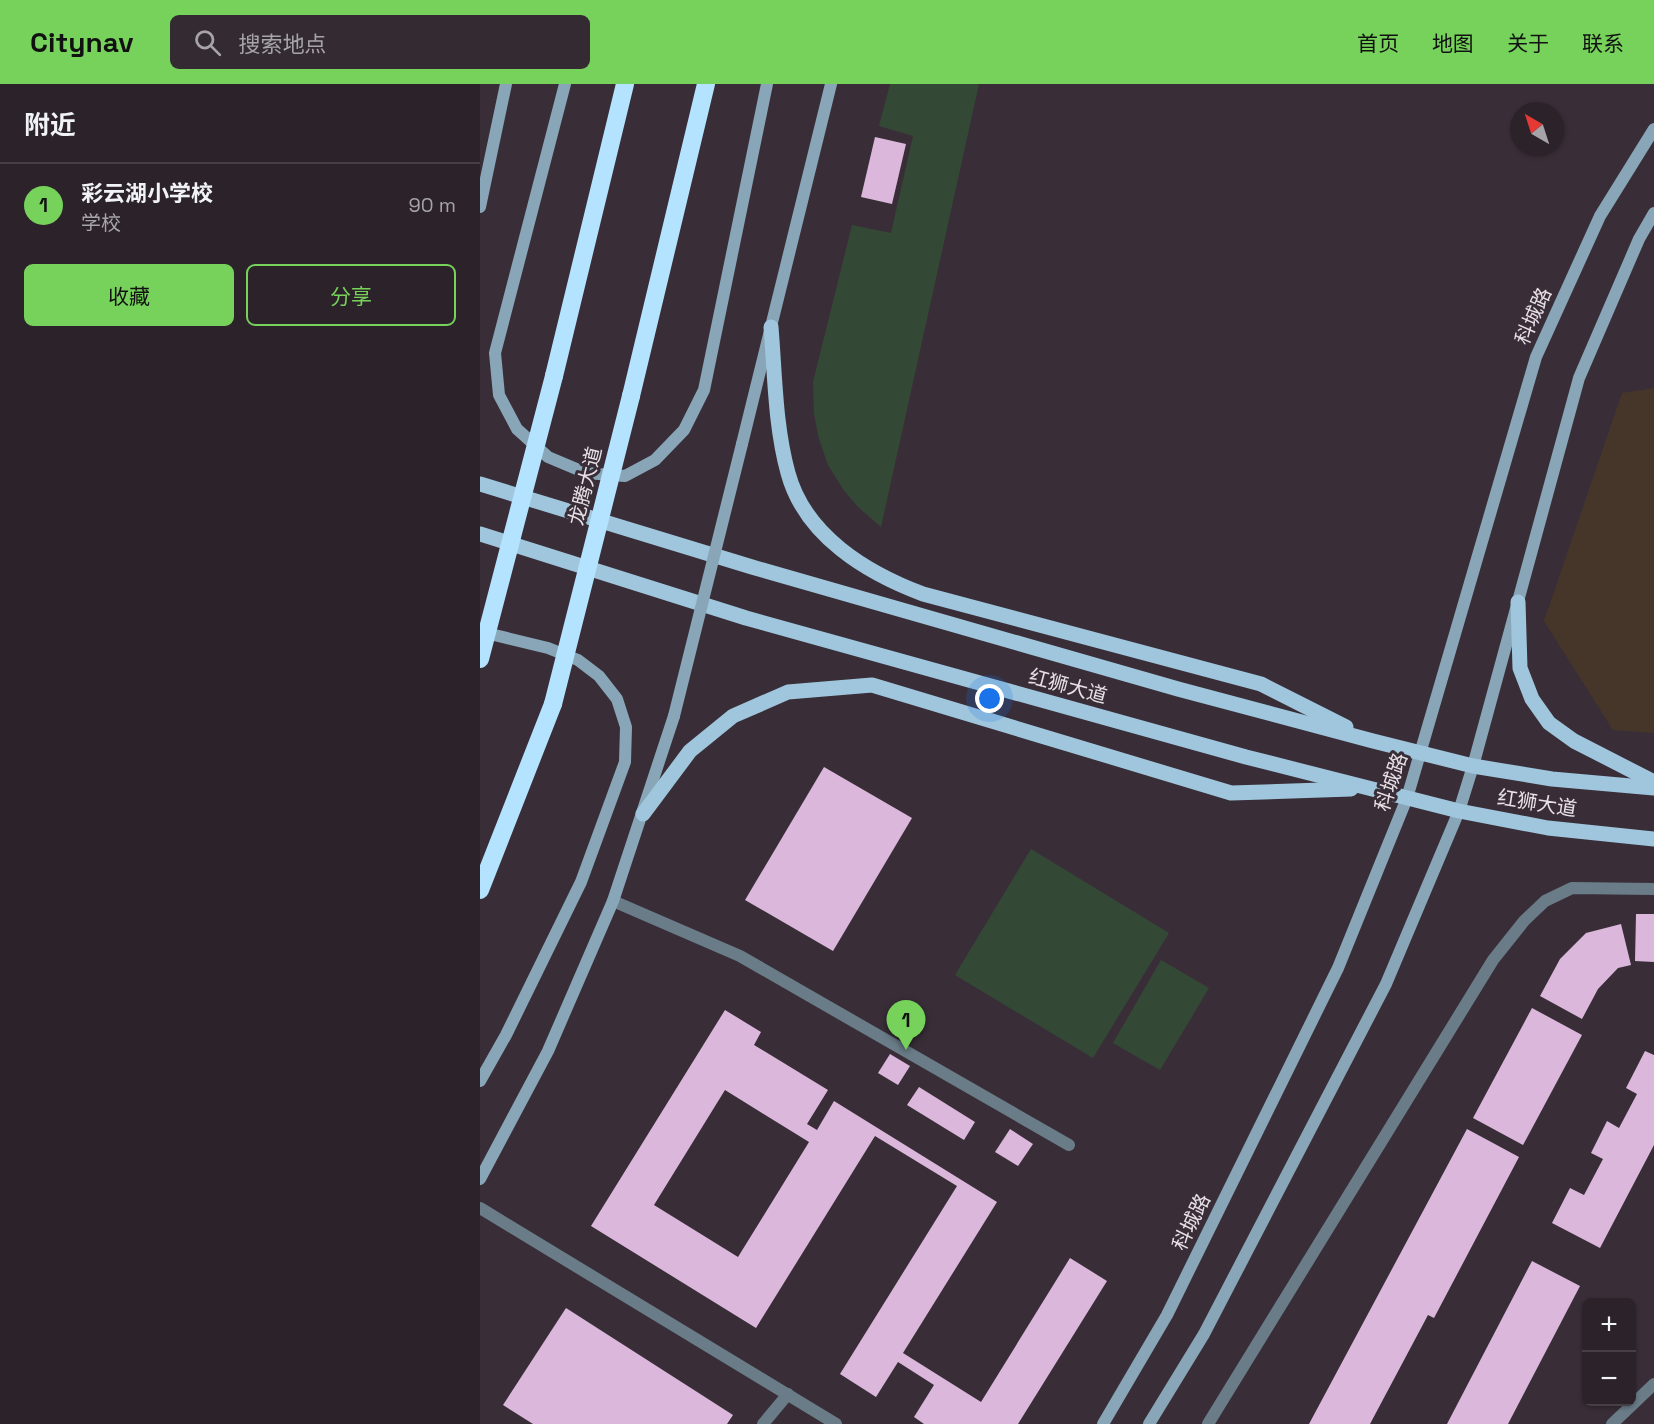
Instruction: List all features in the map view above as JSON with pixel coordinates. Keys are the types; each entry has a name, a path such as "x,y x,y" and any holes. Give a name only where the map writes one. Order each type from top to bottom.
{"highway":[{"path":"480,659 554,376 625,84"},
{"name":"龙腾大道","path":"480,890 553,704 631,396 706,84"}],"main road":[{"path":"480,207 506,84"},
{"path":"565,84 495,353 499,395 517,429 548,458 586,473 625,476 655,460 684,430 704,390 767,84"},
{"path":"480,1179 548,1051 613,901 643,814 674,716 831,84"},
{"name":"科城路","path":"1103,1424 1167,1315 1333,978 1407,798 1536,357 1600,216 1654,129"},
{"path":"480,182 490,157"},
{"path":"1149,1424 1204,1334 1386,984 1459,811 1579,378 1639,239 1654,213"},
{"path":"771,327 780,441 788,476 801,503 819,529 843,551 871,571 923,594 1261,684 1373,741"},
{"name":"红狮大道","path":"480,484 798,580 1178,689 1373,741 1473,766 1552,779 1654,788"},
{"name":"红狮大道","path":"480,534 746,618 1246,757 1459,811 1548,828 1654,839"},
{"path":"1518,602 1520,668 1532,699 1549,723 1574,741 1654,782"},
{"path":"480,631 548,648 578,660 599,676 617,699 626,727 625,762 581,882 506,1035 480,1081"},
{"path":"643,814 690,751 733,716 788,692 872,685 1231,793 1369,788"}],"street":[{"path":"1208,1424 1493,960 1524,921 1545,901 1572,888 1654,889"},
{"path":"613,901 740,956 1069,1145"},
{"path":"480,1208 836,1424"},
{"path":"1612,1424 1654,1384"},
{"path":"763,1424 788,1394"}],"shaded area":[{"path":"1654,388 1654,733 1613,730 1544,621 1622,393"}],"green space":[{"path":"890,84 979,84 881,527 858,507 828,465 814,414 813,382 852,225 891,233 913,136 879,126"},
{"path":"1031,849 1169,933 1093,1058 955,975"},
{"path":"1161,960 1209,988 1160,1070 1113,1043"}],"building":[{"path":"875,137 906,144 892,204 861,197"},
{"path":"824,767 912,818 833,951 745,900"},
{"path":"1636,914 1654,914 1654,962 1635,961"},
{"path":"1621,924 1631,965 1618,968 1598,989 1582,1019 1540,996 1560,959 1586,933"},
{"path":"1532,1008 1582,1035 1523,1145 1473,1118"},
{"path":"725,1010 761,1032 754,1045 828,1090 807,1124 817,1130 834,1101 997,1202 903,1353 981,1402 1070,1258 1107,1281 1018,1424 924,1424 914,1417 934,1385 898,1362 876,1397 840,1374 957,1186 875,1136 756,1328 591,1226","holes":["725,1090 809,1142 738,1257 654,1205"]},
{"path":"1645,1051 1654,1055 1654,1145 1600,1248 1552,1223 1570,1188 1584,1195 1603,1159 1591,1153 1607,1121 1619,1128 1637,1094 1626,1088"},
{"path":"890,1054 910,1066 898,1085 878,1073"},
{"path":"919,1087 975,1122 964,1140 907,1105"},
{"path":"1010,1129 1033,1144 1018,1166 995,1152"},
{"path":"1467,1129 1519,1157 1434,1318 1428,1315 1370,1424 1309,1424"},
{"path":"1532,1261 1580,1286 1508,1424 1447,1424"},
{"path":"566,1308 733,1415 727,1424 533,1424 503,1405"}],"place":[{"name":"彩云湖小学校","path":"906,1050"}]}
